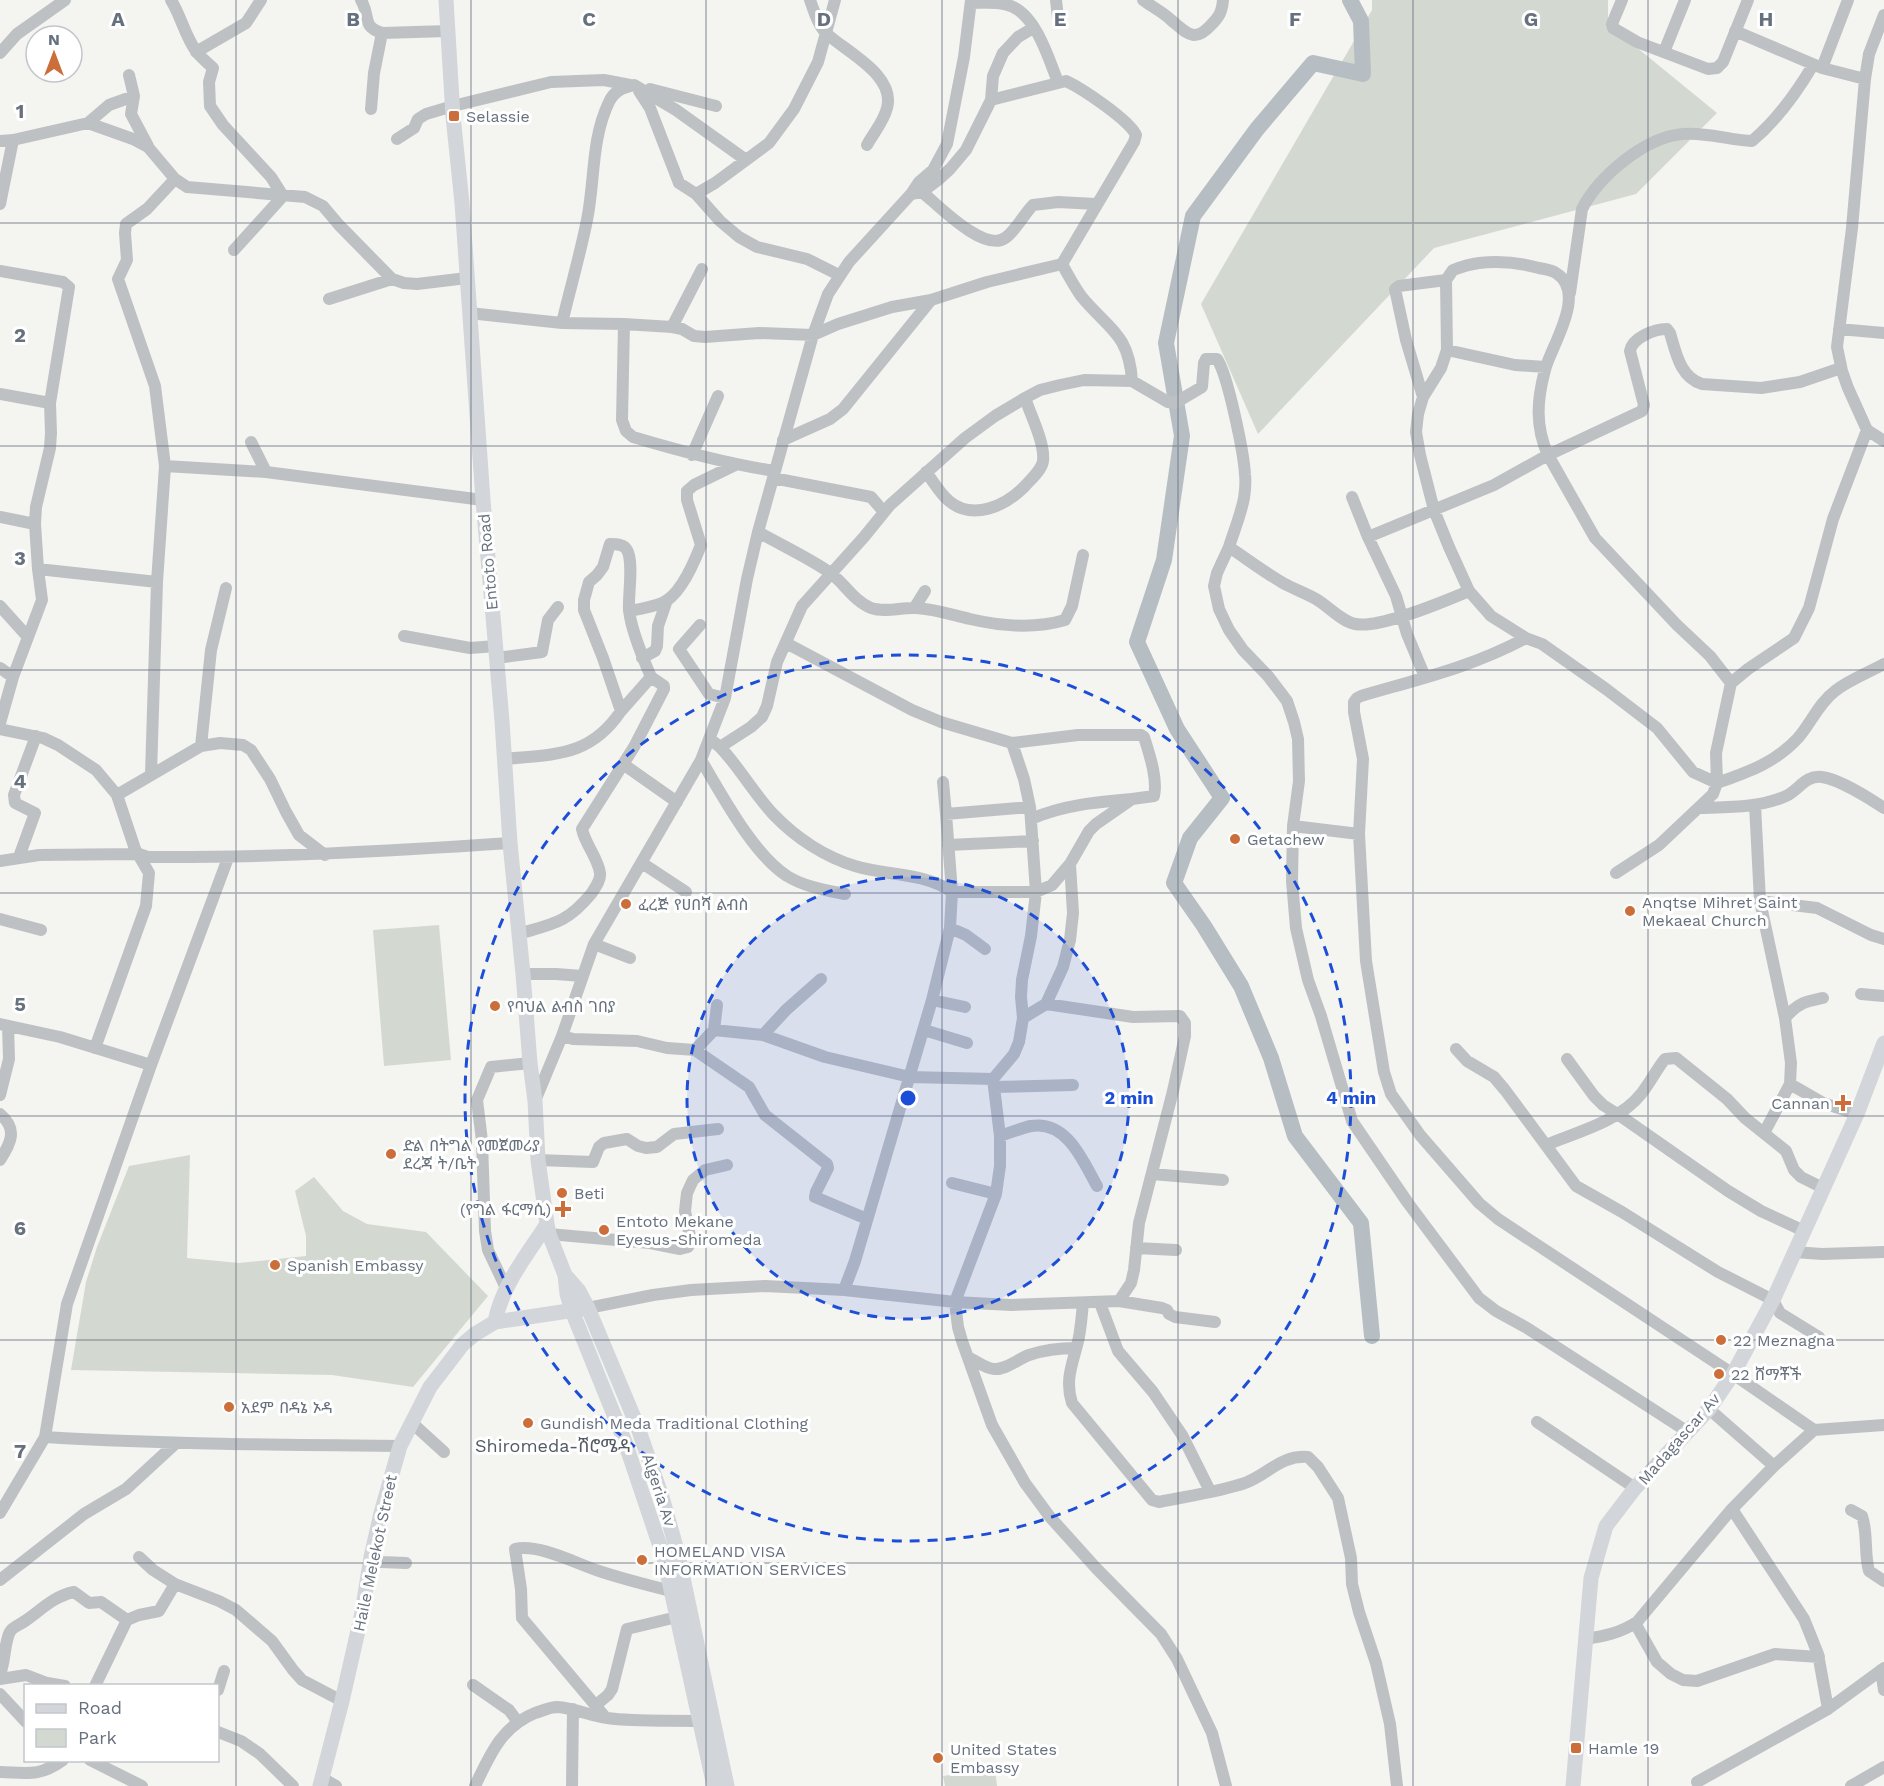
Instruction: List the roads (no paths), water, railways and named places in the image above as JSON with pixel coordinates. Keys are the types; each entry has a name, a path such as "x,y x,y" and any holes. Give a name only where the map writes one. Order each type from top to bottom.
{"main road":[{"name":"Entoto Road","path":"446,0 510,843 535,1101 538,1160 548,1229 565,1275"},
{"name":"Madagascar Av","path":"1573,1786 1591,1578 1606,1526 1635,1488 1709,1409 1733,1374 1773,1300 1857,1114 1884,1043"},
{"path":"495,1322 506,1288 548,1229"},
{"name":"Algeria Av","path":"565,1275 579,1291 588,1308 637,1425 662,1497 680,1561 727,1786"},
{"name":"Algeria Av","path":"565,1275 572,1311 625,1442 664,1558 714,1786"},
{"name":"Haile Melekot Street","path":"321,1782 362,1613 381,1513 400,1446 430,1388 452,1357 475,1334 495,1322 588,1308"}],"street":[{"path":"0,52 17,34 65,0"},
{"path":"171,0 196,52 213,68 209,82 210,106 223,125 271,177 283,196"},
{"path":"196,52 246,23 261,0"},
{"path":"361,0 372,30 382,33 448,31"},
{"path":"810,0 814,13 825,32 856,55 886,88 887,110 867,145"},
{"path":"696,194 715,183 768,143 794,109 818,62 835,0"},
{"path":"1056,0 1058,18"},
{"path":"1143,0 1170,18 1181,30 1189,35 1196,35 1206,31 1220,16 1223,0"},
{"path":"1622,0 1612,24 1613,28 1637,42 1708,69 1717,68 1723,62 1748,0"},
{"path":"1664,52 1685,0"},
{"path":"1731,683 1710,656 1677,625 1595,538 1541,439 1539,395 1545,367 1562,331 1582,209 1587,198 1623,162 1660,140 1681,134 1714,135 1752,141 1818,67 1848,0"},
{"path":"916,193 919,182 933,170 947,144 964,57 971,1 1013,7 1026,18 1039,37 1058,82"},
{"path":"1884,15 1869,54 1865,79 1852,228 1837,348 1848,388 1867,429 1884,441"},
{"path":"535,1101 562,1036 594,944 701,760 715,743 758,532 813,335 828,294 849,262 916,193 950,169 966,150 991,100 993,76 1003,53 1018,37 1033,28"},
{"path":"1735,31 1818,67 1865,79"},
{"path":"371,109 374,73 382,33"},
{"path":"1869,54 1884,52"},
{"path":"129,75 134,96 131,114 148,147 175,178 188,187 306,197 322,206 392,279 417,284 467,278"},
{"path":"397,139 414,128 421,116 551,82 604,80 634,85 716,106"},
{"path":"469,313 562,323 672,327 682,329 694,336 705,337 759,333 813,335 838,324 892,307 931,300 987,282 1062,264 1136,135 1133,129 1066,81 991,100"},
{"path":"562,323 587,219 597,137 609,102 615,93 634,85 676,110 746,160"},
{"path":"634,85 651,108 679,183 696,194 720,221 739,237 757,247 807,259 839,275"},
{"path":"0,141 88,123 109,105 134,96"},
{"path":"88,123 133,139 148,147"},
{"path":"0,204 13,140"},
{"path":"151,774 157,582 165,466 155,386 118,279 127,260 126,224 143,213 175,178"},
{"path":"916,193 967,230 998,241 1006,238 1033,205 1058,202 1096,204"},
{"path":"234,250 283,196"},
{"path":"1569,295 1565,282 1556,273 1527,264 1479,263 1453,270 1446,280 1447,350 1441,368 1424,397 1418,414 1416,432 1434,510 1469,591 1491,616 1561,656 1657,728 1693,772 1717,783 1757,769 1777,756 1798,738 1826,698 1884,664"},
{"path":"1062,264 1079,294 1118,335 1131,363 1132,381"},
{"path":"672,327 702,269"},
{"path":"0,271 63,282 69,287 50,403 50,448 36,507 35,524 42,600 27,636 0,723"},
{"path":"329,299 392,279"},
{"path":"1424,397 1406,340 1395,289 1399,286 1446,280"},
{"path":"783,440 830,419 843,409 931,300"},
{"path":"624,324 622,420 626,431 633,437 692,455 871,497 884,512"},
{"path":"1368,537 1494,485 1548,455 1642,411 1644,405 1630,351 1631,345 1636,340 1661,329 1667,329 1670,333 1687,377 1702,384 1761,388 1800,382 1842,368"},
{"path":"1839,329 1884,333"},
{"path":"1447,350 1515,365 1545,367"},
{"path":"715,743 752,727 762,717 767,706 777,662 802,606 884,512 965,438 995,416 1040,390 1084,380 1132,381 1168,402 1175,403 1202,387 1206,359 1217,359 1222,368 1228,392 1245,476 1244,499 1214,586 1219,609 1229,630 1269,676 1287,701 1294,722 1298,739 1299,781 1293,826 1292,881 1298,945 1352,1122 1408,1203 1479,1298 1688,1432"},
{"path":"0,394 50,403"},
{"path":"692,455 718,396"},
{"path":"926,472 946,499 961,508 975,510 992,508 1014,497 1041,467 1043,460 1042,447 1025,398"},
{"path":"1616,873 1659,845 1713,794 1717,783 1716,753 1731,683 1794,638 1809,608 1833,519 1867,429"},
{"path":"251,442 266,472"},
{"path":"629,611 667,600 685,580 701,546 687,500 687,491 694,485 735,465"},
{"path":"165,466 266,472 483,500"},
{"path":"1352,496 1368,537 1396,596 1407,634 1425,677"},
{"path":"0,517 35,524"},
{"path":"758,532 832,573 844,588 871,608 934,610 1014,626 1065,620 1072,606 1083,555"},
{"path":"518,934 560,921 573,914 593,891 601,875 582,829 623,764 664,689 664,686 651,677 642,657 629,611 630,570 627,550 624,546 610,544 603,567 589,582 584,610 621,711"},
{"path":"1229,547 1282,583 1316,599 1355,624 1402,616 1435,606 1469,591"},
{"path":"38,569 157,582"},
{"path":"201,746 212,650 226,588"},
{"path":"915,608 925,591"},
{"path":"642,657 655,651 658,626 667,600"},
{"path":"0,606 27,636"},
{"path":"404,636 496,652 542,652 548,620 558,607"},
{"path":"700,625 679,649 709,694 725,698"},
{"path":"1526,638 1497,653 1458,668 1361,696 1354,702 1363,759 1359,834 1366,961 1384,1072 1391,1094 1420,1135 1479,1203 1498,1219 1814,1430"},
{"path":"786,643 912,710 941,722 1012,743 1078,735 1141,735 1144,737 1152,763 1156,791 1154,796 1090,802 1044,813 946,814"},
{"path":"0,668 13,677"},
{"path":"504,759 558,753 583,747 612,725 621,711 651,677"},
{"path":"0,729 36,736 58,745 90,765 104,777 117,795 135,849 149,873 146,906 95,1048"},
{"path":"19,857 35,813 15,803 14,795 36,736"},
{"path":"117,795 201,746 220,743 243,745 251,750 270,778 299,835 325,855"},
{"path":"715,743 738,766 773,814 794,834 835,858 857,867 940,883 952,892 1036,892 1052,885 1070,864 1089,831 1132,799"},
{"path":"1012,743 1031,813 1036,892 1031,936 1022,980 1023,1018 1019,1042 1014,1054 994,1083 1000,1137 1000,1166 996,1194 955,1302 958,1327 992,1425 1024,1483 1073,1543 1161,1634 1177,1659 1212,1733 1226,1786"},
{"path":"701,760 746,832 770,862 787,876 808,886 845,894"},
{"path":"623,764 677,802"},
{"path":"1699,808 1755,805 1788,795 1805,781 1822,777 1843,785 1884,808"},
{"path":"844,1290 933,1000 950,928 952,892 943,782"},
{"path":"1755,805 1760,902 1785,1018 1791,1063 1790,1084 1764,1133"},
{"path":"1293,826 1359,834"},
{"path":"948,844 1033,841"},
{"path":"0,861 39,855 139,854 148,857 228,858 325,855 510,843"},
{"path":"0,1513 45,1437 67,1304 151,1065 228,858"},
{"path":"642,863 686,892"},
{"path":"1023,1018 1046,1004 1063,967 1070,940 1073,913 1070,864"},
{"path":"1760,902 1817,908 1870,935 1884,939"},
{"path":"0,919 41,930"},
{"path":"950,928 966,935 985,949"},
{"path":"594,944 630,958"},
{"path":"523,974 582,976"},
{"path":"763,1035 786,1010 821,979"},
{"path":"1861,994 1884,996"},
{"path":"1785,1018 1795,1006 1823,998"},
{"path":"933,1000 965,1007"},
{"path":"1046,1004 1133,1017 1180,1016 1185,1023 1185,1036 1173,1092 1139,1223 1131,1283 1119,1301"},
{"path":"695,1050 714,1030 717,1005"},
{"path":"1,1090 9,1059 4,1025 60,1037 151,1065"},
{"path":"714,1030 763,1035 825,1057 910,1077 994,1083 1073,1085"},
{"path":"924,1030 967,1043"},
{"path":"562,1036 573,1039 637,1041 667,1048 695,1050 749,1087 765,1115 827,1164 828,1168 815,1197 867,1218"},
{"path":"1456,1049 1467,1061 1494,1077 1576,1186 1718,1272 1773,1300 1780,1313 1819,1337"},
{"path":"1546,1145 1619,1115 1641,1095 1665,1059 1676,1058 1707,1082 1786,1152 1794,1170 1801,1177 1823,1188"},
{"path":"1567,1059 1603,1105 1728,1191 1804,1231"},
{"path":"506,1288 488,1250 485,1231 482,1141 477,1100 491,1067 530,1063"},
{"path":"1790,1084 1823,1103 1857,1114"},
{"path":"0,1114 9,1121 11,1136 9,1147 0,1160"},
{"path":"1000,1137 1032,1126 1052,1128 1065,1136 1097,1186"},
{"path":"538,1160 593,1162 599,1147 604,1143 627,1139 638,1146 657,1147 674,1134 718,1129"},
{"path":"548,1229 680,1249 691,1242 685,1211 687,1193 693,1180 705,1170 727,1165"},
{"path":"1152,1174 1223,1180"},
{"path":"952,1184 996,1194"},
{"path":"1136,1248 1176,1250"},
{"path":"1794,1252 1822,1254 1884,1252"},
{"path":"588,1308 653,1294 765,1286 844,1290 955,1302 1011,1305 1119,1301 1162,1308 1175,1317 1215,1322"},
{"path":"1100,1302 1118,1351 1153,1392 1182,1435 1210,1491"},
{"path":"1083,1303 1076,1348 1069,1374 1068,1390 1072,1403 1152,1500 1159,1502 1248,1482 1280,1461 1299,1456 1308,1457 1318,1467 1333,1490 1338,1498 1351,1558 1352,1584 1376,1663 1390,1724 1397,1786"},
{"path":"968,1357 993,1369 1003,1368 1014,1361 1057,1348 1076,1348"},
{"path":"1709,1409 1774,1466"},
{"path":"411,1422 444,1452"},
{"path":"1537,1422 1635,1488"},
{"path":"1585,1639 1613,1634 1635,1623 1732,1509 1774,1466 1814,1430 1884,1425"},
{"path":"45,1437 176,1443 400,1446"},
{"path":"0,1580 84,1514 126,1489 176,1443"},
{"path":"1732,1509 1804,1619 1819,1657 1828,1709"},
{"path":"1851,1510 1862,1516 1865,1526 1866,1561 1869,1571 1884,1581"},
{"path":"606,1718 522,1618 521,1589 515,1550 524,1548 538,1550 597,1570 671,1590"},
{"path":"139,1557 153,1570 175,1584 236,1610 272,1641 302,1680 342,1701"},
{"path":"371,1557 381,1562 406,1563"},
{"path":"96,1684 127,1620 159,1611 175,1584"},
{"path":"0,1674 11,1629 58,1597 74,1593 89,1603 101,1602 127,1620"},
{"path":"596,1705 609,1695 612,1689 627,1629 677,1617"},
{"path":"1635,1623 1657,1662 1671,1674 1683,1680 1697,1681 1775,1654 1819,1657"},
{"path":"1697,1782 1828,1709 1883,1669"},
{"path":"1883,1669 1884,1690"},
{"path":"219,1687 224,1671"},
{"path":"0,1679 26,1675 53,1684"},
{"path":"473,1685 509,1710 518,1722"},
{"path":"0,1694 24,1720"},
{"path":"475,1786 496,1745 518,1722 551,1707 573,1709 606,1718 700,1721"},
{"path":"572,1786 573,1709"},
{"path":"219,1732 241,1741 260,1754 293,1786"},
{"path":"0,1772 38,1773 49,1770 61,1762"},
{"path":"92,1762 142,1786"},
{"path":"1851,1786 1884,1767"},
{"path":"321,1782 336,1786"}],"waterway":[{"path":"1350,0 1361,21 1363,74 1313,63 1257,129 1193,216 1166,343 1182,436 1164,560 1137,642 1177,729 1222,798 1190,838 1174,883 1241,986 1271,1058 1295,1136 1361,1223 1372,1336"}],"place":[{"name":"Selassie","path":"454,116"},
{"name":"Getachew","path":"1235,839"},
{"name":"ፈረጅ የሀበሻ ልብስ","path":"626,904"},
{"name":"Anqtse Mihret Saint Mekaeal Church","path":"1630,911"},
{"name":"የባህል ልብስ ገበያ","path":"495,1006"},
{"name":"Cannan","path":"1843,1103"},
{"name":"ድል በትግል የመጀመሪያ ደረጃ ት/ቤት","path":"391,1154"},
{"name":"Beti","path":"562,1193"},
{"name":"(የግል ፋርማሲ)","path":"563,1209"},
{"name":"Entoto Mekane Eyesus-Shiromeda","path":"604,1230"},
{"name":"Spanish Embassy","path":"275,1265"},
{"name":"22 Meznagna","path":"1721,1340"},
{"name":"22 ሸማቾች","path":"1719,1374"},
{"name":"አደም በዳኔ ኦዳ","path":"229,1407"},
{"name":"Gundish Meda Traditional Clothing","path":"528,1423"},
{"name":"HOMELAND VISA INFORMATION SERVICES","path":"642,1560"},
{"name":"Hamle 19","path":"1576,1748"},
{"name":"United States Embassy","path":"938,1758"}],"district":[{"name":"Shiromeda-ሽሮሜዳ","path":"553,1445"}]}
